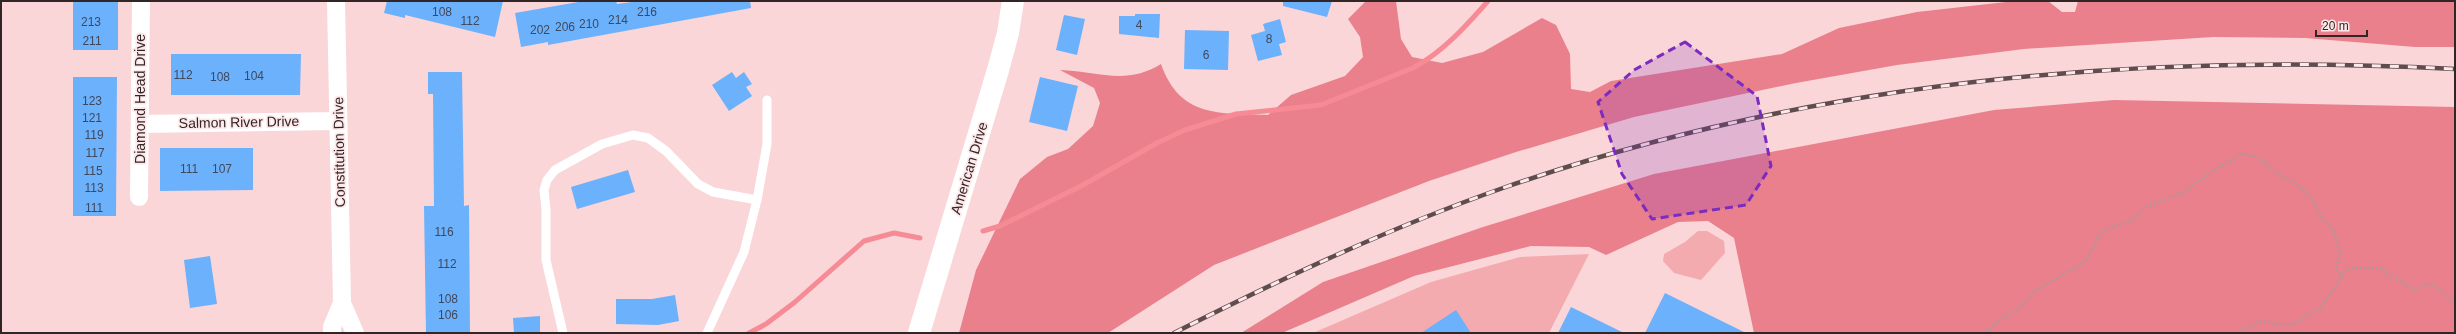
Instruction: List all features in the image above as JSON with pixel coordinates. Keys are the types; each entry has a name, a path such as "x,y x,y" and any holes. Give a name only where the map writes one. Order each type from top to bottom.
{"street":[{"name":"Diamond Head Drive","path":"140,197 141,1"},
{"name":"Constitution Drive","path":"336,1 342,303 355,333"},
{"name":"American Drive","path":"919,333 998,70 1008,34 1013,1"},
{"name":"Salmon River Drive","path":"140,124 338,121"},
{"name":"Constitution Drive","path":"332,333 332,327 342,303"}],"lane":[{"path":"708,333 744,252 757,200 767,144 767,100"},
{"path":"563,333 546,260 546,209 544,190 546,180 555,170 602,144 633,135 648,138 666,151 698,184 713,192 757,200"}],"path":[{"path":"1982,333 2024,304 2033,292 2086,261 2101,232 2134,219 2146,207 2184,192 2240,153 2257,157 2282,177 2294,182 2311,197 2324,222 2334,230 2340,254 2336,268 2342,277"},
{"path":"2238,333 2260,321 2281,325 2293,324 2303,319 2320,308 2348,268 2381,268 2386,273 2415,290 2429,284 2434,285 2455,304"},
{"path":"1988,328 1992,333"}],"highlighted area":[{"path":"1685,42 1757,96 1771,166 1746,205 1652,219 1622,174 1598,102 1634,70"}],"shaded area":[{"path":"1366,1 1396,1 1401,39 1412,57 1442,63 1483,52 1542,18 1556,25 1570,54 1571,89 1590,92 1611,81 1782,54 1839,28 1917,12 2006,2 2048,1 2062,12 2075,12 2078,1 2455,1 2455,47 2415,47 2305,38 2213,37 2024,49 1897,65 1796,83 1634,117 1516,152 1429,181 1214,265 1108,333 959,333 976,270 1020,179 1047,157 1068,149 1093,126 1100,103 1094,88 1060,70 1124,76 1148,71 1161,64 1169,82 1179,94 1190,103 1203,109 1218,112 1268,115 1291,95 1345,76 1363,57 1360,37 1348,19"},
{"path":"2114,100 2455,107 2455,333 1754,333 1734,238 1708,221 1678,222 1606,255 1589,247 1531,246 1414,276 1282,333 1241,333 1323,282 1483,227 1654,174 1994,110"},
{"path":"1698,231 1707,231 1724,241 1725,253 1701,280 1674,273 1663,261 1664,254 1685,242"},
{"path":"1589,254 1549,333 1313,333 1431,282 1520,257"}],"building":[{"path":"73,1 118,1 118,50 73,50"},
{"path":"387,1 503,1 495,37 405,15 405,18 384,13"},
{"path":"584,1 616,1 617,4 639,1 750,1 751,8 548,45 548,42 521,47 515,13"},
{"path":"1283,1 1332,1 1327,17 1283,6"},
{"path":"1135,14 1160,14 1159,38 1119,34 1119,16 1135,16"},
{"path":"1064,15 1085,19 1077,55 1056,50"},
{"path":"1280,19 1286,42 1279,44 1282,55 1258,61 1251,35 1265,31 1263,24"},
{"path":"1185,30 1229,31 1228,70 1184,69"},
{"path":"171,54 301,54 300,95 171,95"},
{"path":"428,72 462,72 464,206 469,205 470,333 426,333 424,206 434,206 433,94 428,94"},
{"path":"732,72 736,78 744,72 752,84 746,87 752,96 729,111 712,85"},
{"path":"73,77 117,77 116,216 73,216"},
{"path":"1040,77 1078,86 1067,131 1029,122"},
{"path":"160,148 253,148 253,190 160,191"},
{"path":"628,170 635,192 577,209 571,187"},
{"path":"210,256 217,304 190,308 184,260"},
{"path":"1665,293 1746,333 1645,333"},
{"path":"675,295 679,321 658,325 616,324 616,299 652,299"},
{"path":"1571,307 1624,333 1558,333"},
{"path":"1456,310 1471,333 1421,333"},
{"path":"540,316 540,333 514,333 513,318"}],"waterway":[{"path":"983,231 1000,226 1083,185 1157,143 1185,130 1236,114 1321,105 1413,68 1424,62 1444,46 1463,29 1488,1"},
{"path":"749,333 766,324 795,302 864,241 894,233 920,238"}],"railway":[{"path":"1174,333 1336,255 1419,220 1503,188 1618,152 1735,122 1853,99 1973,82 2093,71 2214,66 2335,65 2455,69"}]}
